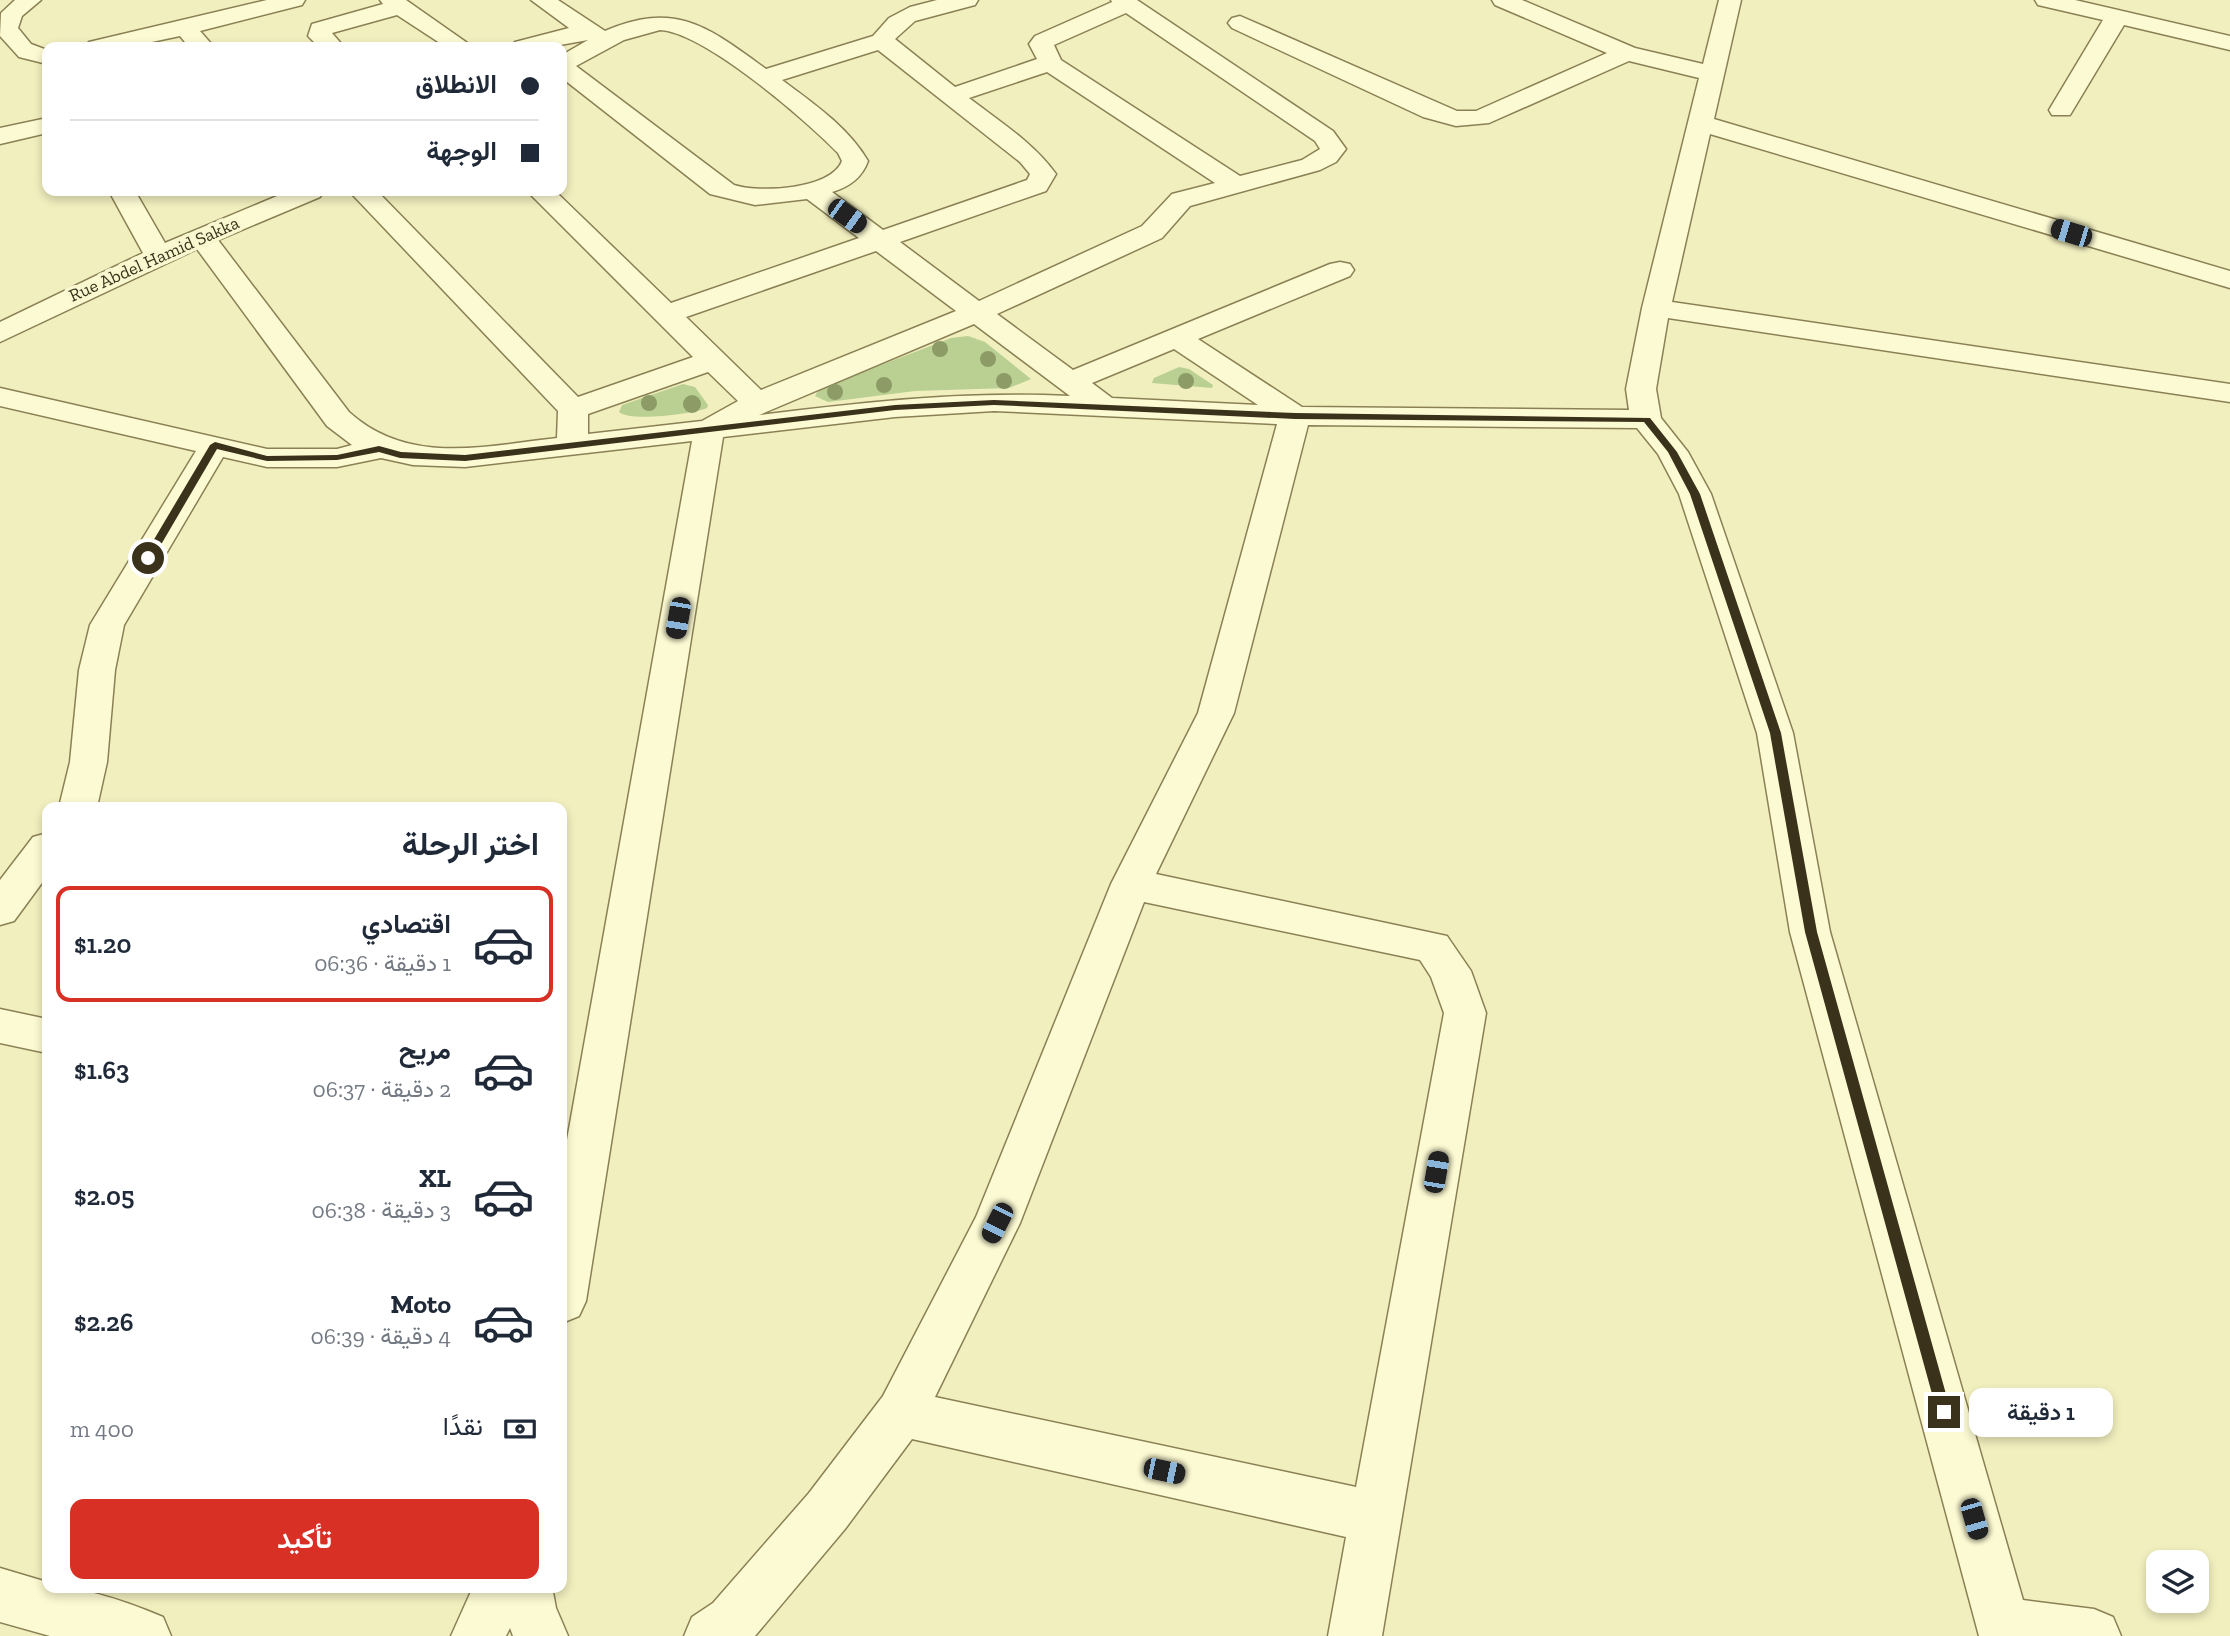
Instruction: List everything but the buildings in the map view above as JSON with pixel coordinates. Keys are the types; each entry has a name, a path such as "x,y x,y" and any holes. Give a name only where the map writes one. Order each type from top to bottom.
{"street":[{"path":"30,0 12,13 6,28 18,47 42,62"},
{"path":"120,42 294,0"},
{"path":"542,0 596,35"},
{"path":"883,41 887,30 900,20 967,0"},
{"path":"1503,0 1627,53 1712,74"},
{"path":"1730,0 1656,308 1641,389 1646,419 1672,452 1695,494 1775,733 1811,932 2005,1631 2094,1636"},
{"path":"2046,0 2230,43"},
{"path":"709,430 757,403 976,313 1158,229 1166,212 1181,200 1236,185 1319,162 1331,153 1332,144 1313,128 1125,2 1043,41 1041,44 1048,53 1050,63 1236,185"},
{"path":"327,42 320,36 320,29 395,3 454,42"},
{"path":"2061,110 2117,17"},
{"path":"1240,23 1432,112 1456,120 1497,112 1627,53"},
{"path":"553,42 651,24 676,24 696,30 763,78 851,149 855,160 852,170 835,183 812,191 758,197 736,195 719,188 567,70"},
{"path":"185,28 198,42"},
{"path":"567,61 596,35"},
{"path":"763,78 883,41"},
{"path":"668,314 1030,190 1042,180 1043,174 1028,157 883,41"},
{"path":"951,96 1050,63"},
{"path":"1700,123 2230,280"},
{"path":"0,136 42,127"},
{"path":"812,191 1104,407"},
{"path":"125,196 158,256"},
{"name":"Rue Abdel Hamid Sakka","path":"0,333 201,236 299,196"},
{"path":"367,196 573,409 572,446"},
{"path":"545,196 757,403"},
{"path":"201,236 338,419 353,435 379,449 400,455 465,458 895,408 994,402 1295,416 1646,419"},
{"path":"1069,382 1340,270"},
{"path":"1656,308 2230,393"},
{"path":"1175,337 1295,416"},
{"path":"573,409 713,360"},
{"path":"0,397 267,458 337,457 379,449"},
{"path":"711,1636 732,1622 818,1521 901,1413 997,1223 1131,884 1216,713 1295,416"},
{"path":"567,1238 574,1151 709,430"},
{"path":"80,802 89,775 98,653 107,625 215,445"},
{"path":"0,910 42,854"},
{"path":"1131,884 1433,947 1451,971 1465,1013 1355,1636"},
{"path":"0,1026 42,1035"},
{"path":"901,1413 1374,1517"},
{"path":"478,1636 498,1593"},
{"path":"526,1593 530,1612 541,1636"},
{"path":"0,1595 144,1636"}],"green space":[{"path":"968,336 985,342 1031,379 1009,388 915,391 828,402 815,396 819,389 951,338"},
{"path":"1179,367 1189,369 1213,385 1212,388 1152,383 1154,378"},
{"path":"683,384 695,387 708,405 707,408 676,415 648,417 619,412 622,405"}],"route":[{"path":"148,558 215,445 267,458 337,457 379,449 400,455 465,458 895,408 994,402 1295,416 1646,419 1672,452 1695,494 1775,733 1811,932 1944,1412"}]}
